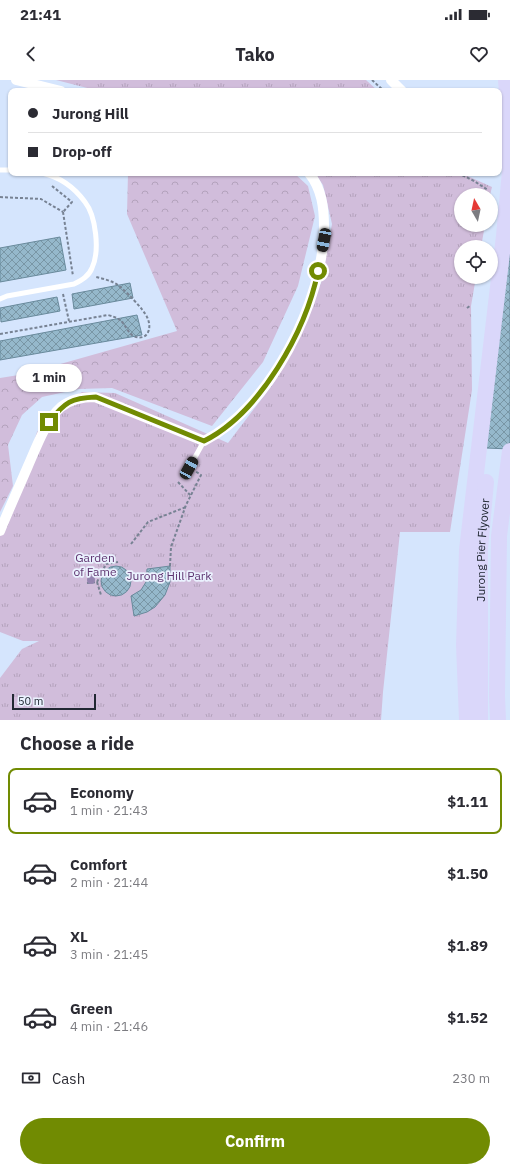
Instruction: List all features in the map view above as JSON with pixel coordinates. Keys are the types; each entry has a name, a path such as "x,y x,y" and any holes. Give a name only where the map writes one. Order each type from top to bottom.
{"main road":[{"path":"467,720 464,645 467,550 488,381 510,172 509,118 506,80"},
{"name":"Jurong Pier Flyover","path":"480,720 480,549 490,432 488,381"},
{"name":"Jurong Pier Flyover","path":"498,720 499,536 510,451"}],"street":[{"path":"16,80 49,88"},
{"path":"391,80 399,88"},
{"path":"0,531 49,422 60,408 69,402 79,398 96,397 204,441 218,433 250,404 278,366 300,328 315,286 324,240 324,208 318,187 311,176"}],"lane":[{"path":"0,299 7,296 74,284 88,275 92,268 95,260 96,241 94,220 86,203 73,188 54,176"},
{"path":"189,468 204,441"}],"path":[{"path":"372,80 381,88"},
{"path":"464,176 485,188"},
{"path":"48,183 72,202 63,212"},
{"path":"0,197 41,199 63,212"},
{"path":"63,212 74,284"},
{"path":"0,334 108,315 123,322 129,333 136,337 144,336 150,331 150,324 145,313 119,286 105,279 88,275"},
{"path":"62,286 68,321"},
{"path":"467,308 471,305"},
{"path":"170,566 171,547 186,507 202,475 189,468"},
{"path":"178,482 191,496"},
{"path":"131,544 148,522 186,507"},
{"path":"101,595 97,582 106,564 118,562"},
{"path":"87,583 97,582"}],"green space":[{"path":"56,80 366,80 375,88 87,88"},
{"path":"128,176 297,176 308,186 315,216 298,286 263,362 212,426 112,388 79,389 42,397 22,415 8,445 13,486 0,512 0,378 25,374 177,331 127,214"},
{"name":"Jurong Hill Park","path":"317,176 468,176 492,187 454,188 454,232 484,232 482,240 454,240 454,284 475,284 471,306 472,390 450,532 400,532 381,720 0,720 0,678 22,649 39,641 23,641 0,632 0,523 20,485 37,432 55,407 82,392 115,393 228,443 273,384 321,283 332,224 323,185"}],"building":[{"path":"510,174 510,449 486,448"},
{"path":"60,237 66,270 0,282 0,248"},
{"path":"130,283 133,298 74,309 72,294"},
{"path":"57,297 60,311 1,322 0,308"},
{"path":"137,315 142,335 0,360 0,341"},
{"path":"116,566 127,570 131,581 127,592 116,596 105,592 101,581 105,570"},
{"path":"170,566 170,582 165,595 155,607 147,612 134,616 131,596 141,590 146,582 147,569"}],"route":[{"path":"49,422 60,408 69,402 79,398 96,397 204,441 218,433 250,404 278,366 300,328 315,286 318,271"}],"park label":[{"name":"Garden of Fame","path":"95,564"}]}
